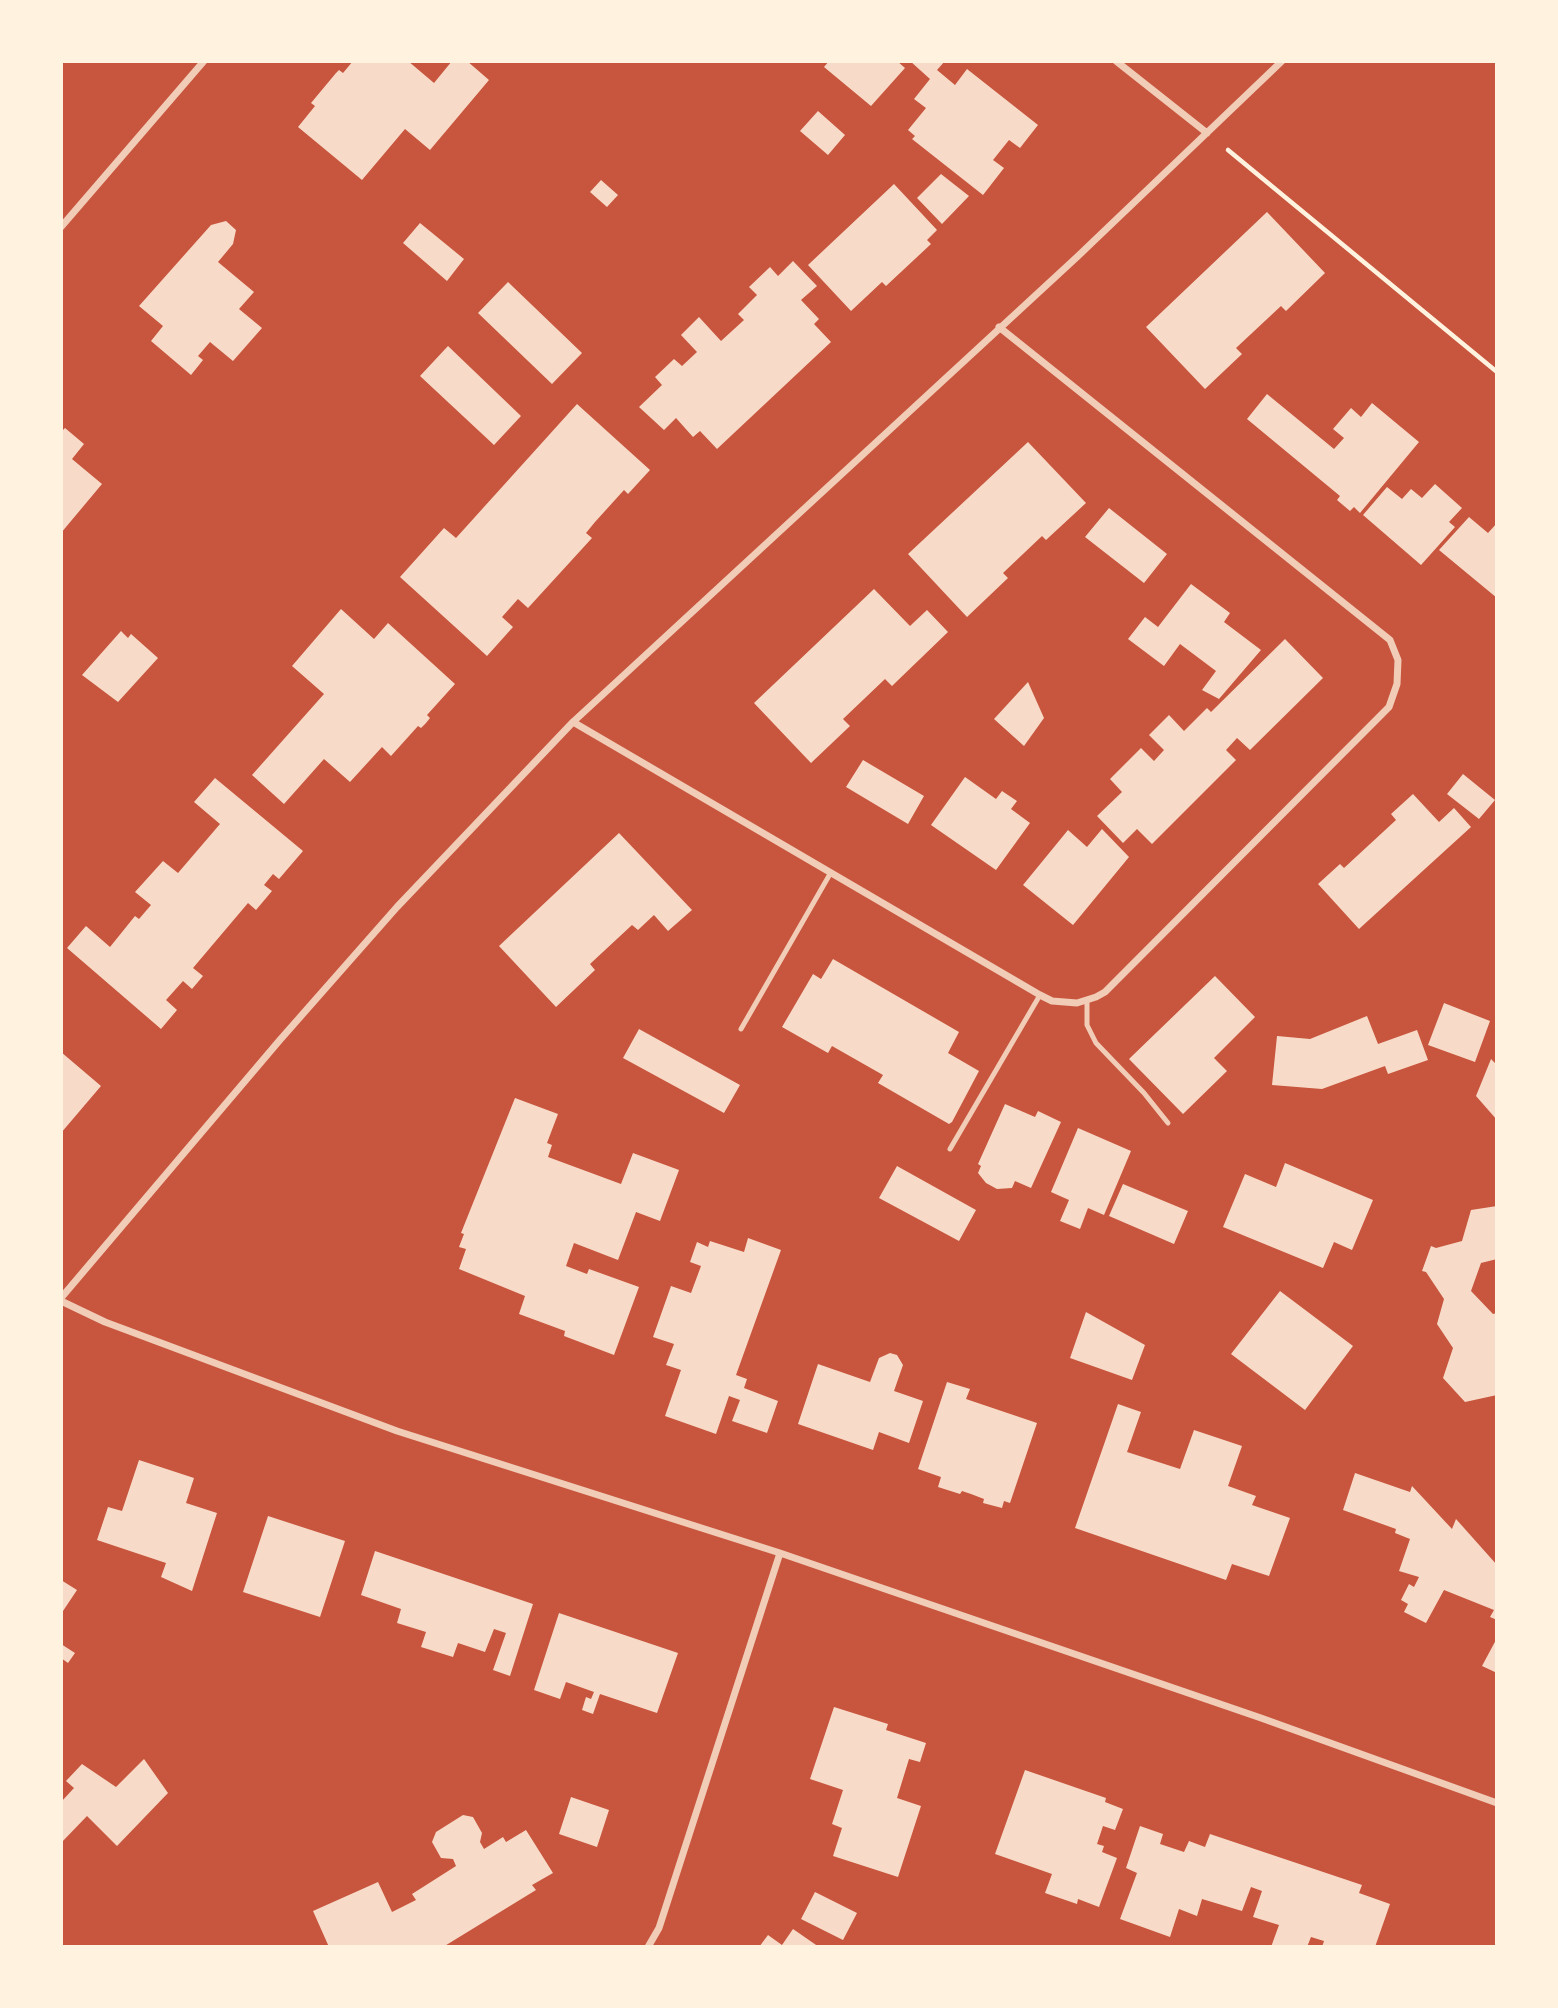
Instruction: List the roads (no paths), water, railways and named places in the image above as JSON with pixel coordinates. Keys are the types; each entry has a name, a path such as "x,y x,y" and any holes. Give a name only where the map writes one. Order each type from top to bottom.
{"street":[{"path":"61,228 204,61"},
{"path":"1116,61 1207,133"},
{"path":"1282,61 573,722 397,907 279,1041 61,1299 106,1322 397,1432 780,1553 1497,1803"},
{"path":"573,722 1040,995 1052,1001 1066,1003 1087,1001 1105,992 1388,708 1398,684 1398,660 1390,640 999,327"},
{"path":"648,1947 659,1928 780,1553"}],"lane":[{"path":"741,1029 830,874"},
{"path":"950,1149 1040,995"},
{"path":"1087,1001 1087,1025 1096,1043 1168,1122"}]}
